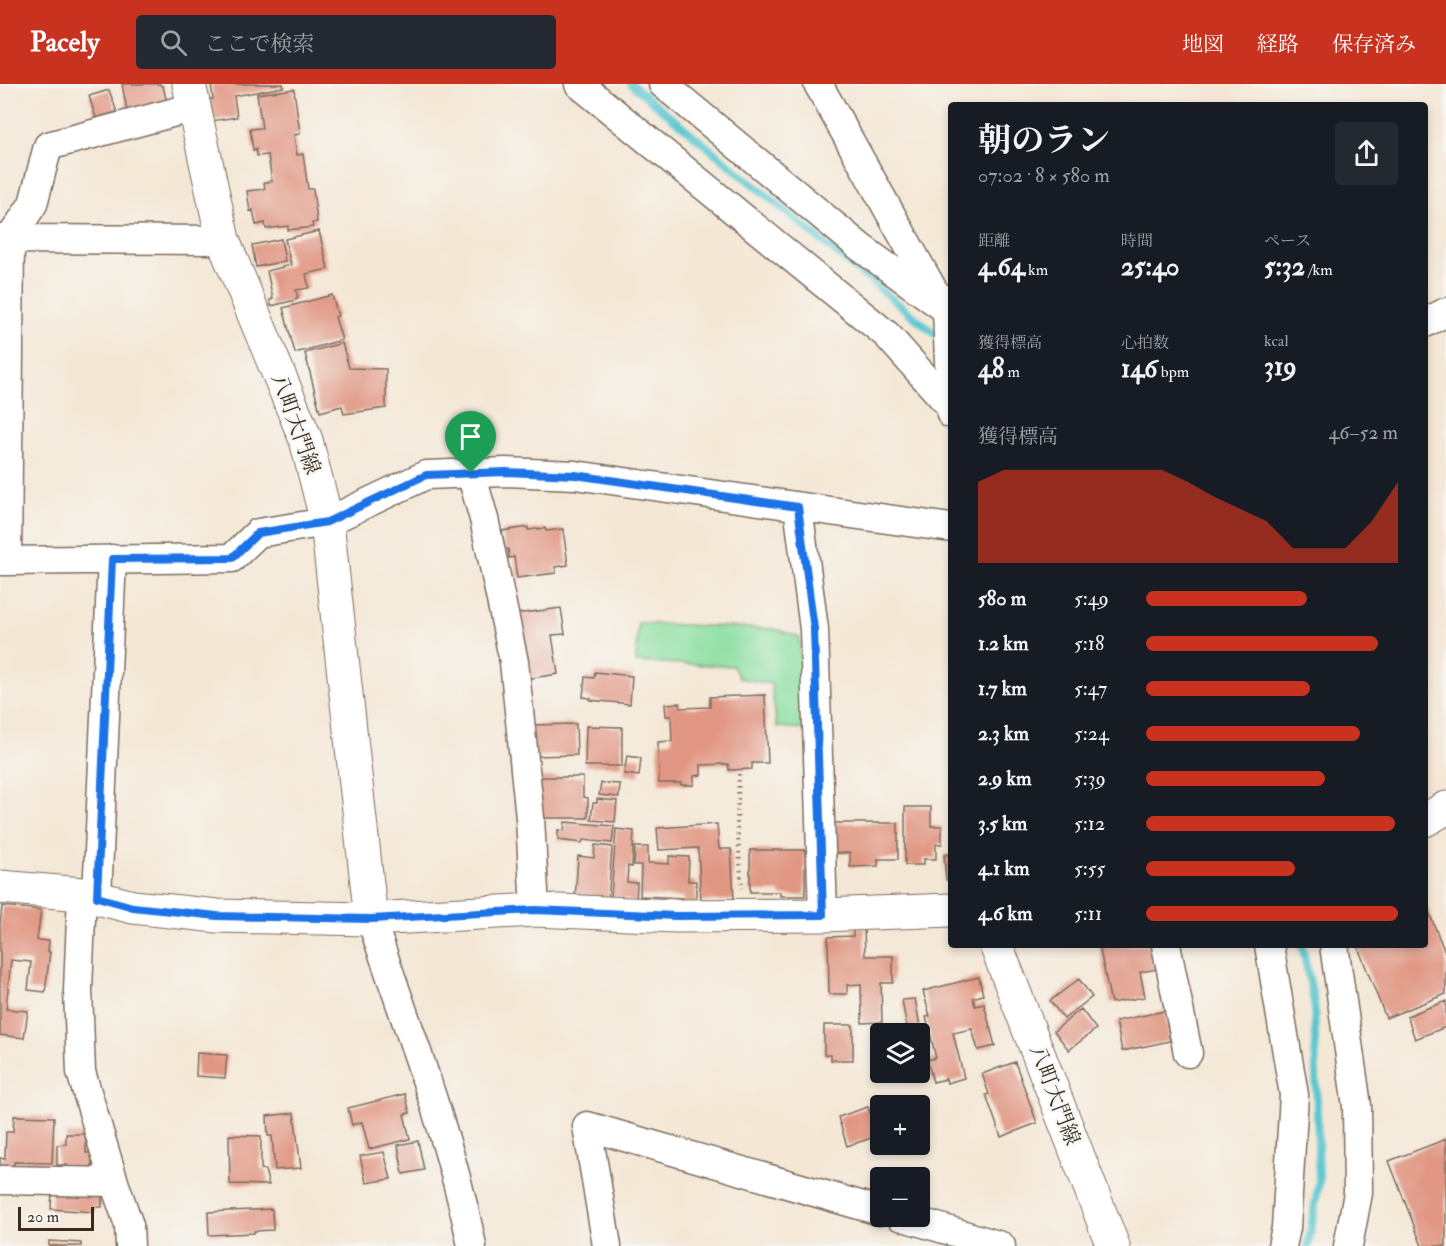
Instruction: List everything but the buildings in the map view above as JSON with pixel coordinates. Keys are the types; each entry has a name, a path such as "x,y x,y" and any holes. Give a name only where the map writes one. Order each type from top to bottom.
{"main road":[{"name":"八町大門線","path":"191,96 223,240 306,440 327,522 371,919"},
{"path":"1428,818 1446,808"},
{"path":"0,887 90,896 133,907 217,916 371,919 535,910 676,916 823,915 948,910"},
{"name":"八町大門線","path":"997,948 1113,1246"}],"street":[{"path":"579,84 887,335 948,403"},
{"path":"663,84 860,248 948,310"},
{"path":"818,84 932,288 948,310"},
{"path":"191,96 48,146 33,204 5,239 4,561 232,558 258,533 327,522 426,475 471,473 575,475 948,528"},
{"path":"5,239 223,240"},
{"path":"1428,321 1446,312"},
{"path":"471,473 484,519 514,662 530,818 535,910"},
{"path":"798,507 814,629 823,915"},
{"path":"112,559 90,896 78,990 81,1072 129,1225 130,1246"},
{"path":"371,919 444,1138 461,1194 472,1246"},
{"path":"1167,948 1188,1053"},
{"path":"1270,948 1294,1095 1287,1228 1282,1246"},
{"path":"1334,948 1357,1106 1358,1193 1348,1246"},
{"path":"607,1246 587,1126 870,1208"},
{"path":"0,1180 114,1182"},
{"path":"930,1225 1001,1246"}],"path":[{"path":"739,774 737,824 743,915"}],"green space":[{"path":"638,623 775,629 799,637 806,729 777,727 771,684 739,678 733,666 636,662"}],"waterway":[{"path":"631,84 940,338"},
{"path":"1303,948 1314,1002 1319,1182 1308,1246"}],"route":[{"path":"471,473 575,475 798,507 814,629 823,915 676,916 535,910 371,919 217,916 133,907 97,897 112,559 232,558 258,533 327,522 426,475 471,473"}]}
